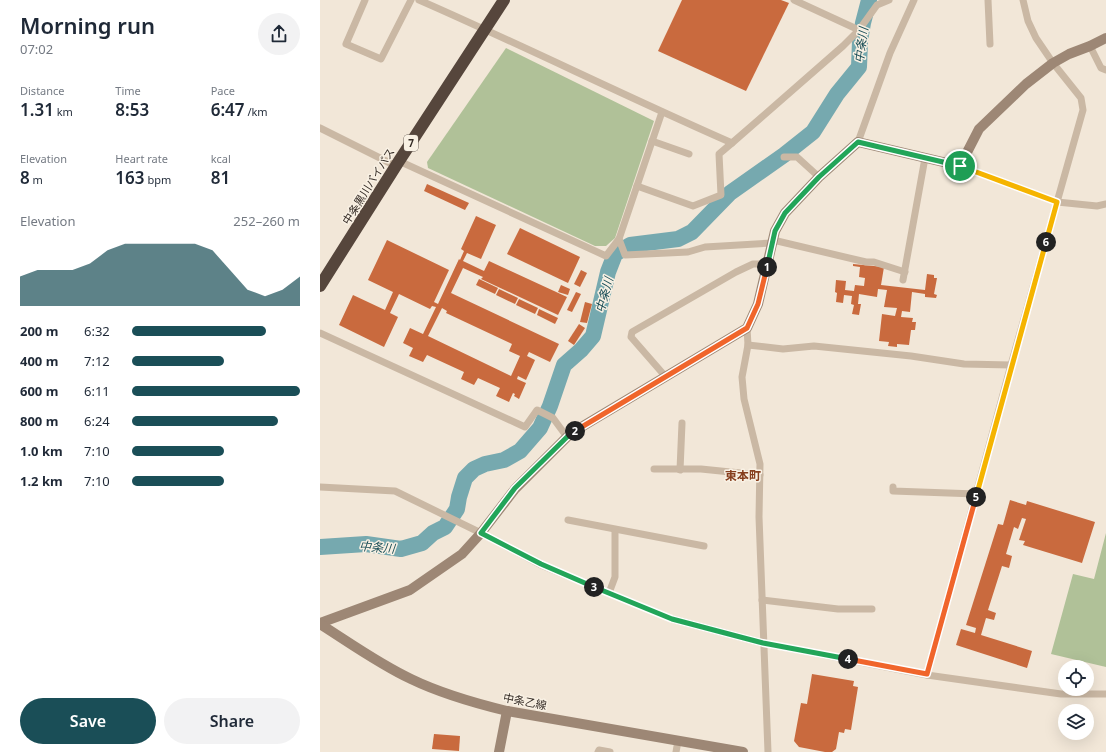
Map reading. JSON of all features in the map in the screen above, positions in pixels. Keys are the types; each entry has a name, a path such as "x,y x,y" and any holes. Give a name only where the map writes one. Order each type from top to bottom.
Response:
{"highway":[{"name":"中条黒川バイパス","path":"320,286 504,0"}],"street":[{"path":"365,0 346,44 381,60 410,0"},
{"path":"420,0 486,29 662,112 732,142"},
{"path":"794,0 859,30"},
{"path":"637,186 693,206 721,195 719,154 843,46 859,30 878,5 889,0"},
{"path":"768,752 759,516 760,464 744,399 742,377 748,345 747,328 758,304 775,231 785,213 819,177 858,142 890,53 914,0"},
{"path":"988,0 990,44"},
{"path":"927,674 1011,365 1083,110 1081,98 1053,63 1036,38 1028,21 1023,0"},
{"path":"960,166 979,129 1026,84 1053,63 1069,54 1106,38"},
{"path":"1090,46 1102,68 1106,70"},
{"path":"320,128 606,256 619,240 662,112"},
{"path":"652,141 689,154"},
{"path":"858,142 960,166 1057,202 1097,206 1106,204"},
{"path":"784,157 796,157 819,177"},
{"path":"903,280 925,158"},
{"path":"619,240 625,255 688,252 705,247 773,241 866,262 874,262 905,272"},
{"path":"665,376 631,337 632,332 736,272 753,264 767,264"},
{"path":"320,624 410,590 462,554 481,533 515,488 567,437 665,376 747,328"},
{"path":"320,333 525,427 537,410 553,418 567,437"},
{"path":"748,345 783,349 814,346 910,356 964,364 1011,365"},
{"path":"680,470 682,423"},
{"path":"654,469 700,469 760,475"},
{"path":"320,487 395,491 541,564 672,619 763,643 927,674 1054,693 1106,694"},
{"path":"893,487 893,491 976,494"},
{"path":"568,520 704,546"},
{"path":"610,593 615,577 615,530"},
{"path":"762,600 838,609 872,609"},
{"name":"中条乙線","path":"320,624 380,663 410,679 440,692 472,702 507,711 744,752"},
{"path":"499,752 507,711"},
{"path":"676,752 678,741"},
{"path":"598,752 599,750 610,752"}],"green space":[{"path":"506,48 654,121 615,238 606,246 595,246 428,168 427,162"},
{"path":"1106,533 1106,667 1094,664 1094,660 1076,660 1051,654 1073,574 1094,579"}],"building":[{"path":"682,0 781,0 789,3 746,91 658,51"},
{"path":"427,184 469,203 465,210 424,191"},
{"path":"476,216 496,225 481,259 467,253 463,261 484,271 489,261 567,297 558,315 481,279 483,277 463,268 451,293 559,344 550,362 529,352 527,356 535,360 526,380 518,376 517,379 526,383 519,399 514,396 515,394 513,393 509,402 496,396 500,388 478,378 474,385 461,379 464,372 427,355 423,362 409,356 413,348 403,343 410,328 423,334 436,307 432,306 430,309 399,294 390,313 398,317 384,347 339,325 353,295 385,310 393,292 368,280 387,240 449,270 434,302 438,304 464,251 461,249","holes":["442,308 447,311 446,313 512,344 509,351 520,356 511,376 428,336"]},
{"path":"520,228 580,257 568,283 507,254"},
{"path":"853,264 884,267 881,285 925,290 927,274 934,275 934,278 937,278 934,294 937,295 936,298 925,297 925,294 912,292 910,312 902,311 901,317 913,318 912,322 916,322 915,330 911,330 909,345 897,344 897,347 888,346 889,342 879,341 882,314 895,316 897,308 884,307 887,290 878,289 877,297 859,294 858,304 861,304 859,315 852,314 854,305 851,304 852,296 844,295 843,303 836,302 836,280 846,281 845,290 854,291 855,285 864,286 865,278 859,277 860,267 853,266"},
{"path":"581,270 587,273 580,287 574,284"},
{"path":"479,279 498,288 495,294 476,285"},
{"path":"561,285 570,289 568,295 558,292"},
{"path":"499,289 518,298 515,304 496,295"},
{"path":"576,292 581,294 572,312 567,310"},
{"path":"519,299 538,308 535,314 516,305"},
{"path":"585,302 592,304 587,323 580,322"},
{"path":"539,309 558,318 555,324 537,315"},
{"path":"579,324 585,328 574,345 568,341"},
{"path":"1010,500 1026,505 1027,501 1095,522 1082,563 1023,545 1025,541 1019,540 1026,519 1022,518 1018,529 1014,527 1006,554 1012,556 1009,568 1002,566 988,610 996,613 994,620 986,618 981,635 1032,651 1027,668 956,645 961,629 975,633 976,628 966,625 998,524 1003,525"},
{"path":"812,674 854,681 853,686 858,687 851,730 845,729 844,733 839,732 836,749 832,752 799,747 794,741 801,703 807,704"},
{"path":"434,734 460,736 459,751 432,749"}],"waterway":[{"name":"中条川","path":"320,547 366,544 401,549 422,543 433,533 445,527 457,509 465,478 474,469 485,464 504,460 520,451 540,428 550,406 564,365 581,350 593,336 608,272 615,254 630,245 678,239 692,232 730,193 784,155 813,132 837,94 859,67 860,41 869,0"}],"district":[{"name":"東本町","path":"743,475"}],"route":[{"path":"858,142 960,166 1057,202 927,674 763,643 672,619 541,564 481,533 515,488 567,437 747,328 758,304 775,231 785,213 819,177 858,142"}]}
